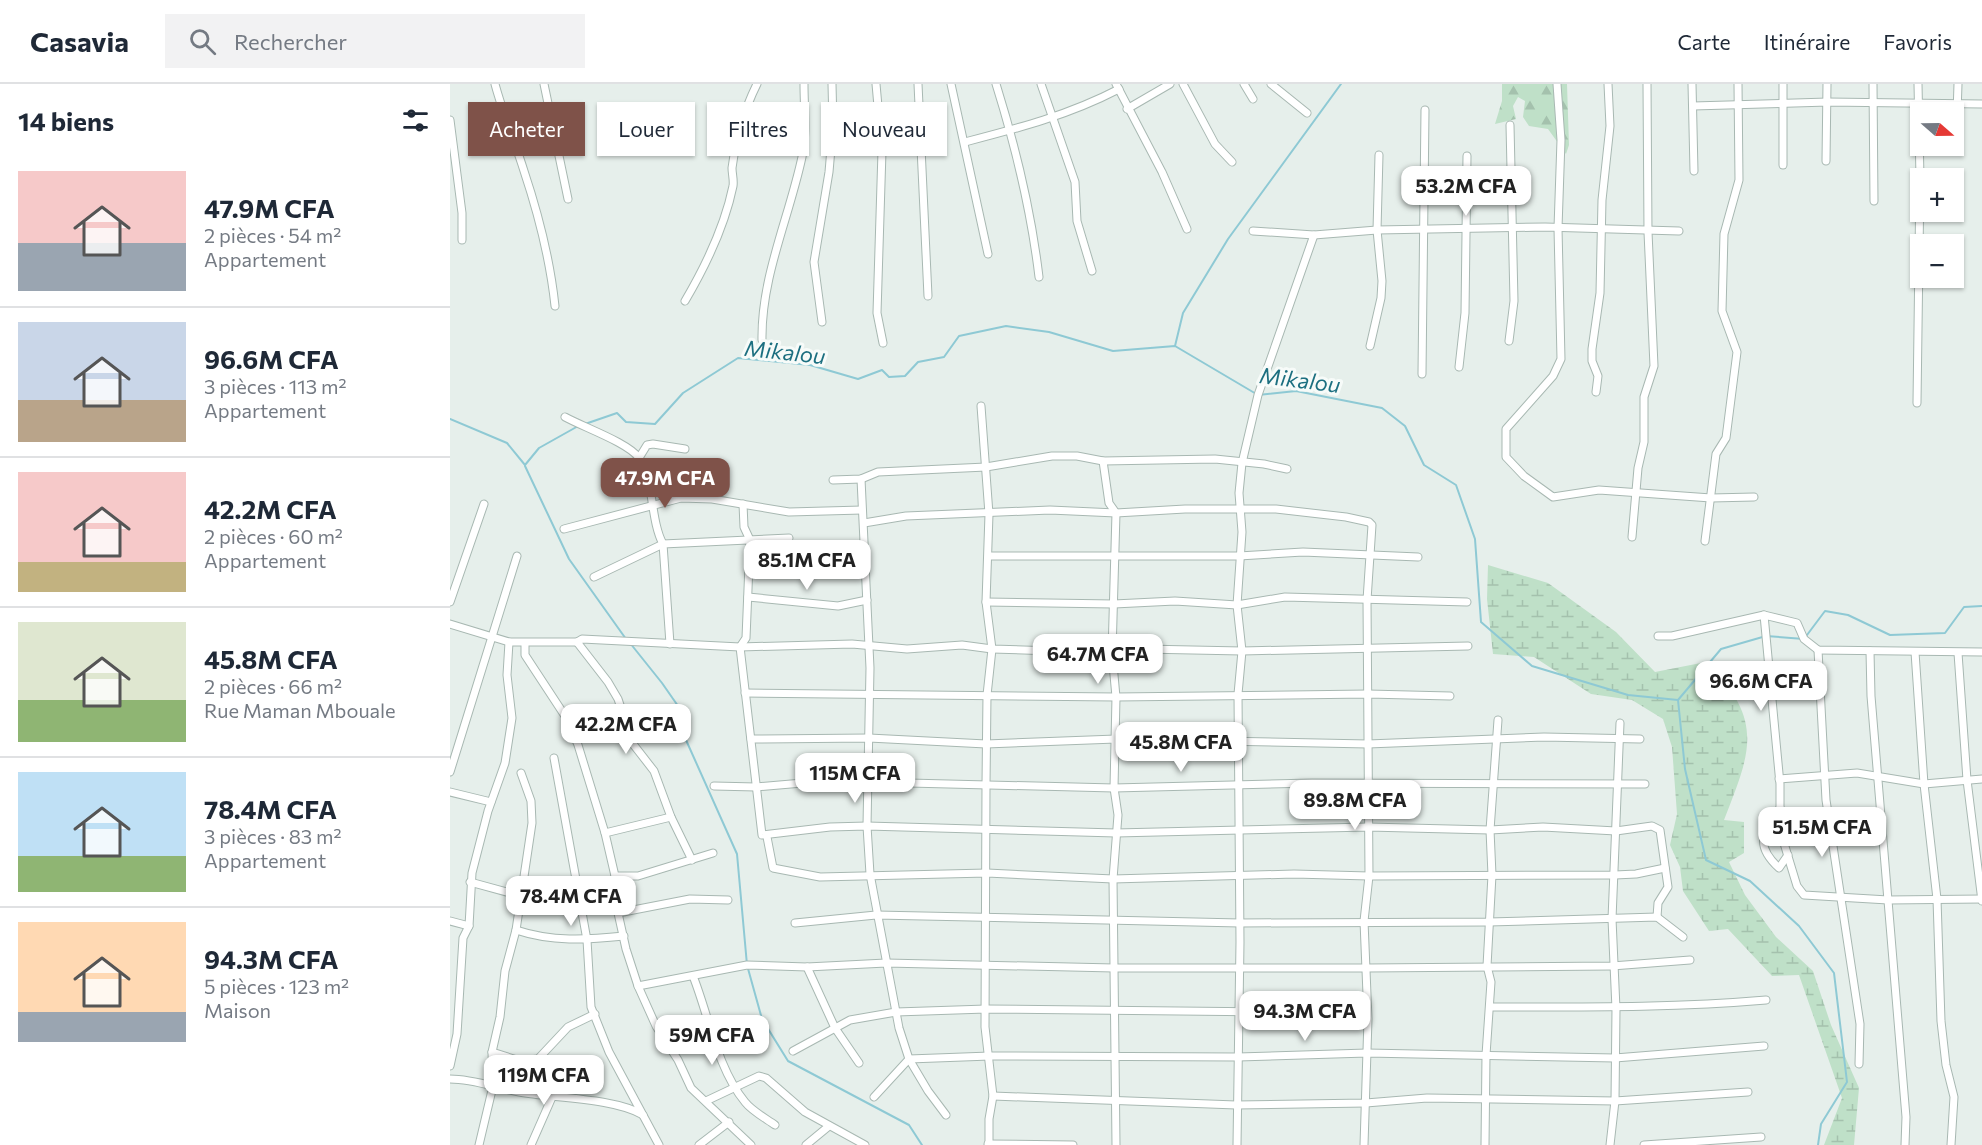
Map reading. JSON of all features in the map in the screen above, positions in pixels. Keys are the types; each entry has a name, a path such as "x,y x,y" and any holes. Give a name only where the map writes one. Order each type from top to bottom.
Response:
{"street":[{"path":"495,84 505,122 524,168 541,225 549,256 555,306"},
{"path":"544,84 568,199"},
{"path":"685,301 699,278 733,185 732,170 744,112 757,84"},
{"path":"762,340 762,319 773,265 803,152 804,84"},
{"path":"822,322 814,262 829,172 833,125 832,84"},
{"path":"876,84 882,151 877,313 884,343"},
{"path":"918,84 928,296"},
{"path":"951,84 988,254"},
{"path":"996,84 1011,130 1032,218 1040,277"},
{"path":"1041,84 1051,119 1075,182 1077,221 1092,271"},
{"path":"1127,109 1170,84"},
{"path":"1183,84 1215,144 1232,162"},
{"path":"1244,84 1253,99"},
{"path":"1271,84 1307,113"},
{"path":"1557,84 1561,140 1558,228 1561,359 1553,376 1506,429 1506,457 1524,476 1553,497 1599,489 1711,498 1754,497"},
{"path":"1596,393 1598,376 1592,361 1592,349 1600,293 1603,192 1610,126 1608,84"},
{"path":"1632,537 1638,468 1644,442 1644,397 1654,366 1648,232 1647,84"},
{"path":"1692,84 1694,171"},
{"path":"1705,542 1716,454 1726,438 1737,352 1722,311 1724,234 1739,180 1738,84"},
{"path":"1783,84 1783,165"},
{"path":"1826,161 1827,84"},
{"path":"1873,84 1874,201"},
{"path":"1918,84 1919,102"},
{"path":"1957,102 1958,84"},
{"path":"965,141 1051,119 1080,109 1118,86 1127,109 1162,172 1187,230"},
{"path":"1693,106 1828,102 1910,105"},
{"path":"1964,105 1982,104"},
{"path":"1422,374 1425,110"},
{"path":"450,120 461,204 462,240"},
{"path":"1509,341 1514,301 1510,125"},
{"path":"1370,346 1381,298 1377,230 1379,155"},
{"path":"1459,367 1465,313 1467,156"},
{"path":"1917,403 1919,222"},
{"path":"1253,231 1314,235 1377,230 1513,228 1679,231"},
{"path":"1237,1145 1240,923 1237,785 1238,694 1242,651 1238,605 1242,532 1239,510 1242,463 1258,395 1314,235"},
{"path":"981,406 989,514 986,602 992,649 987,695 986,744 986,1009 993,1096 988,1144 1072,1145"},
{"path":"565,417 611,440 639,458 657,534 663,544 670,644"},
{"path":"639,458 647,445 685,449"},
{"path":"833,480 861,479 878,471 986,467 1052,456 1077,456 1103,461 1215,459 1287,469"},
{"path":"1103,461 1109,503 1116,513 1112,652 1116,697 1114,788 1118,815 1113,879 1116,1145"},
{"path":"861,479 869,645 867,826 870,874 896,1012 909,1059 946,1115"},
{"path":"564,529 681,498 743,504 789,512 862,510"},
{"path":"450,602 484,504"},
{"path":"743,504 744,527 750,540 746,638 740,647 759,831 762,835 767,837 830,827 867,826 1116,833 1368,827 1490,830 1543,827 1616,831 1658,828 1668,886 1658,903 1657,917"},
{"path":"864,523 906,516 1050,510 1116,513 1185,509 1276,508 1369,522 1372,530 1367,600 1369,876 1364,921 1367,968 1364,1145"},
{"path":"594,578 663,544 789,538"},
{"path":"989,556 1239,556 1303,552 1418,557"},
{"path":"450,772 517,556"},
{"path":"748,597 838,606 867,600"},
{"path":"986,602 1114,604 1175,601 1238,605 1285,597 1467,602"},
{"path":"1764,615 1779,779 1780,830 1797,886 1804,895 1888,900 1982,900 1967,780 1958,653"},
{"path":"1658,636 1672,636 1764,615 1797,623 1804,639 1818,650 1982,652"},
{"path":"450,624 493,638 525,644 538,640 578,642 582,639 740,647 869,645 907,649 962,645 992,649 1112,652 1143,649 1242,651 1468,646"},
{"path":"450,1066 457,1034 463,938 469,926 470,882 491,802 505,763 512,718 507,675 509,642"},
{"path":"578,642 618,699 633,744 654,771 670,817 692,860"},
{"path":"525,644 527,660 567,719 604,833 615,876 618,913 638,986 656,1026 682,1069 687,1084 751,1145"},
{"path":"1818,650 1823,775 1860,1024 1859,1064"},
{"path":"1870,651 1905,1117 1905,1145"},
{"path":"1915,652 1924,784 1937,899 1941,1021 1946,1065 1954,1096 1951,1145"},
{"path":"746,693 1116,697 1238,694 1450,696"},
{"path":"1485,1145 1486,1055 1491,982 1487,966 1492,875 1490,830 1498,720"},
{"path":"1610,1145 1615,1101 1616,1009 1612,966 1612,919 1620,723"},
{"path":"751,739 869,738 986,744 1116,739 1368,744 1496,739 1640,739"},
{"path":"554,758 587,940 589,994 609,1052 658,1145"},
{"path":"1779,779 1857,772 1924,784 1982,779"},
{"path":"479,1145 493,1086 492,1052 500,1017 505,971 516,930 531,823 531,801 521,773"},
{"path":"714,786 756,787 814,782 1114,788 1368,783 1645,784"},
{"path":"450,792 491,802"},
{"path":"1780,808 1767,827 1762,844 1766,853 1779,868 1788,855"},
{"path":"604,833 670,817"},
{"path":"767,837 772,866 776,870 820,877 870,874 987,873 1113,879 1239,877 1294,873 1369,876 1615,875 1636,874 1665,868"},
{"path":"615,876 638,876 713,853"},
{"path":"470,882 521,896"},
{"path":"618,913 690,899 728,900"},
{"path":"795,923 876,915 1240,923 1489,922 1657,917 1683,937"},
{"path":"450,921 469,926"},
{"path":"516,930 546,939 587,940 624,936"},
{"path":"638,986 747,965 807,967 886,963 1114,968 1367,968 1612,966 1690,960"},
{"path":"807,967 834,1028 859,1063"},
{"path":"693,976 719,1052 736,1089 746,1104 775,1125"},
{"path":"1490,1007 1616,1009 1766,1000"},
{"path":"793,1050 855,1019 896,1012 986,1009 1366,1012"},
{"path":"492,1052 519,1061 538,1059 568,1027 595,1014"},
{"path":"874,1097 909,1059 990,1056 1238,1057 1367,1053 1615,1058 1764,1046"},
{"path":"706,1101 736,1089 759,1076 766,1078 806,1112 865,1145"},
{"path":"450,1079 467,1079 523,1092 617,1105 643,1115"},
{"path":"993,1096 1236,1105 1366,1103 1427,1098 1615,1101 1748,1092"},
{"path":"531,1145 553,1095"},
{"path":"699,1145 729,1122"},
{"path":"806,1145 829,1126"},
{"path":"1644,1145 1761,1137"}],"green space":[{"path":"1502,84 1567,84 1569,145 1566,154 1548,129 1529,126 1523,117 1525,101 1518,97 1513,106 1516,119 1495,124 1502,101"},
{"path":"1488,565 1548,583 1616,632 1655,672 1706,662 1738,701 1745,719 1746,755 1724,820 1744,822 1744,853 1729,862 1745,895 1776,937 1813,971 1831,1025 1859,1088 1854,1145 1824,1145 1842,1098 1799,975 1772,976 1728,929 1709,931 1683,891 1680,867 1670,845 1677,814 1672,747 1663,719 1632,700 1591,694 1534,657 1493,654 1487,599"}],"waterway":[{"path":"1175,346 1183,313 1228,239 1341,84"},
{"name":"Mikalou","path":"585,424 617,413 626,422 655,424 683,393 738,358 810,365 858,379 882,370 889,377 905,376 918,362 944,357 959,336 1006,326 1049,332 1113,351 1175,346 1258,395 1296,391 1382,408 1405,426 1424,465 1456,485 1475,539 1481,622 1532,666 1628,695 1678,700"},
{"name":"Mikalou","path":"450,419 507,443 525,465 539,448 580,425"},
{"path":"525,466 569,559 626,639"},
{"name":"Mikalou","path":"1678,700 1721,649 1766,636 1804,639 1825,611 1848,615 1890,635 1945,633 1964,607 1982,606"},
{"path":"630,643 685,716 686,740 737,854 747,965 762,1019 788,1061 909,1125 922,1145"},
{"path":"1678,700 1685,769 1706,860 1750,881 1799,926 1834,973 1847,1082 1821,1124 1818,1145"}]}
